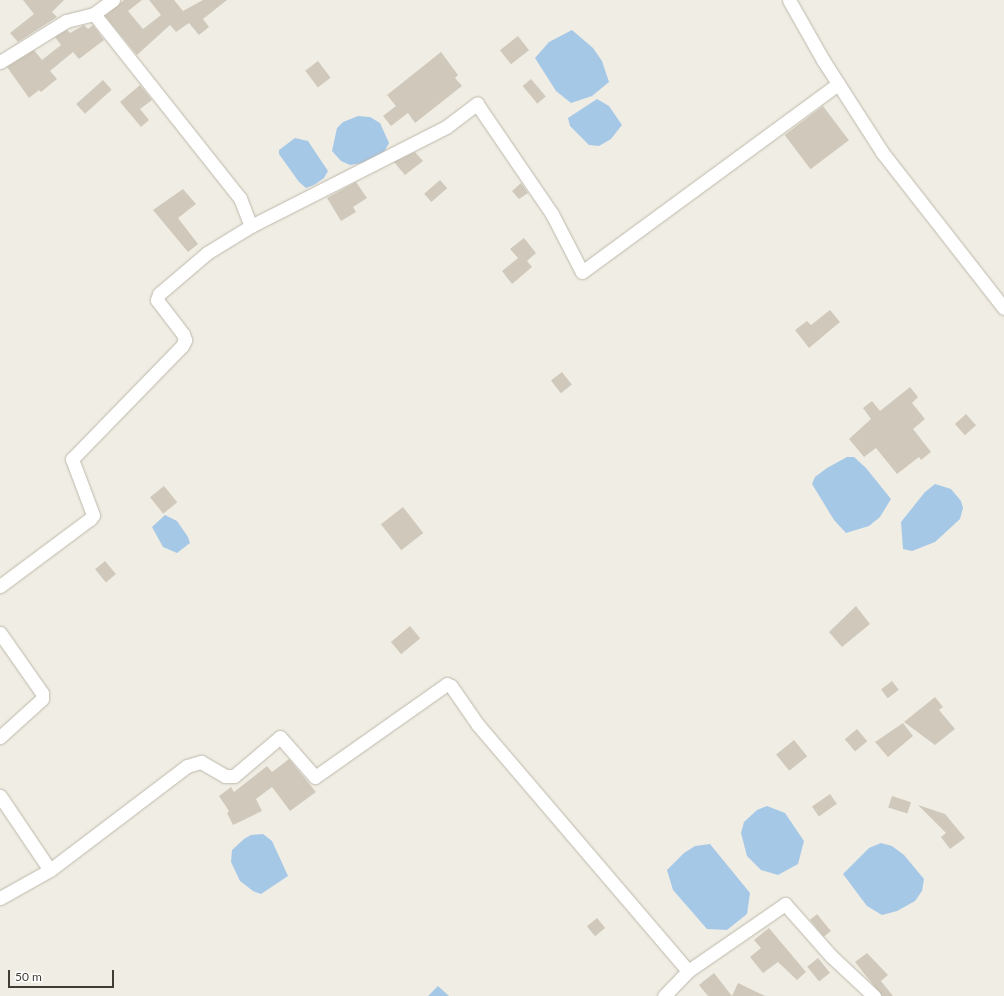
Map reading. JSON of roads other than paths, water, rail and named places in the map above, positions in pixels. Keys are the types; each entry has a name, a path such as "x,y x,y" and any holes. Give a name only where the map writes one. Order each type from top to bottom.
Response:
{"street":[{"path":"0,62 66,21 94,14 113,0"},
{"path":"789,0 838,84 882,152 1004,308"},
{"path":"94,14 240,198 251,226"},
{"path":"0,586 90,520 93,515 72,458 185,340 160,306 157,300 159,294 207,253 251,226 432,135 477,104 552,214 582,272 838,84"},
{"path":"0,633 42,693 42,700 0,737"},
{"path":"0,898 50,870 192,764 201,762 229,778 280,736 315,777 446,684 451,686 478,725 688,971"},
{"path":"0,796 50,870"},
{"path":"664,996 688,971 786,904 831,956 874,996"}],"water":[{"path":"572,30 593,48 602,61 609,82 592,96 571,103 556,91 535,58 549,42"},
{"path":"597,99 609,106 622,125 611,139 599,146 589,145 570,126 568,118"},
{"path":"358,116 370,117 380,123 389,143 384,152 363,163 350,165 341,161 332,151 337,128 343,122"},
{"path":"295,138 308,141 328,171 324,178 314,185 306,188 299,182 279,154 279,150"},
{"path":"847,457 854,457 866,468 891,499 880,517 869,526 846,533 834,520 812,484 815,477 827,468"},
{"path":"935,484 951,489 961,501 963,508 960,519 935,542 912,551 903,549 901,522 925,492"},
{"path":"165,515 177,521 188,537 190,543 177,553 163,547 152,527"},
{"path":"767,806 785,813 804,841 798,864 778,875 761,870 747,856 741,833 744,822 757,810"},
{"path":"263,834 272,841 288,876 261,894 253,891 240,881 231,862 232,850 244,839 251,835"},
{"path":"881,843 892,846 904,855 924,879 922,891 915,901 897,911 882,915 867,906 843,874 869,848"},
{"path":"710,844 750,893 747,914 727,930 707,929 673,890 667,870 684,853 695,846"},
{"path":"438,986 449,996 428,996"}]}
